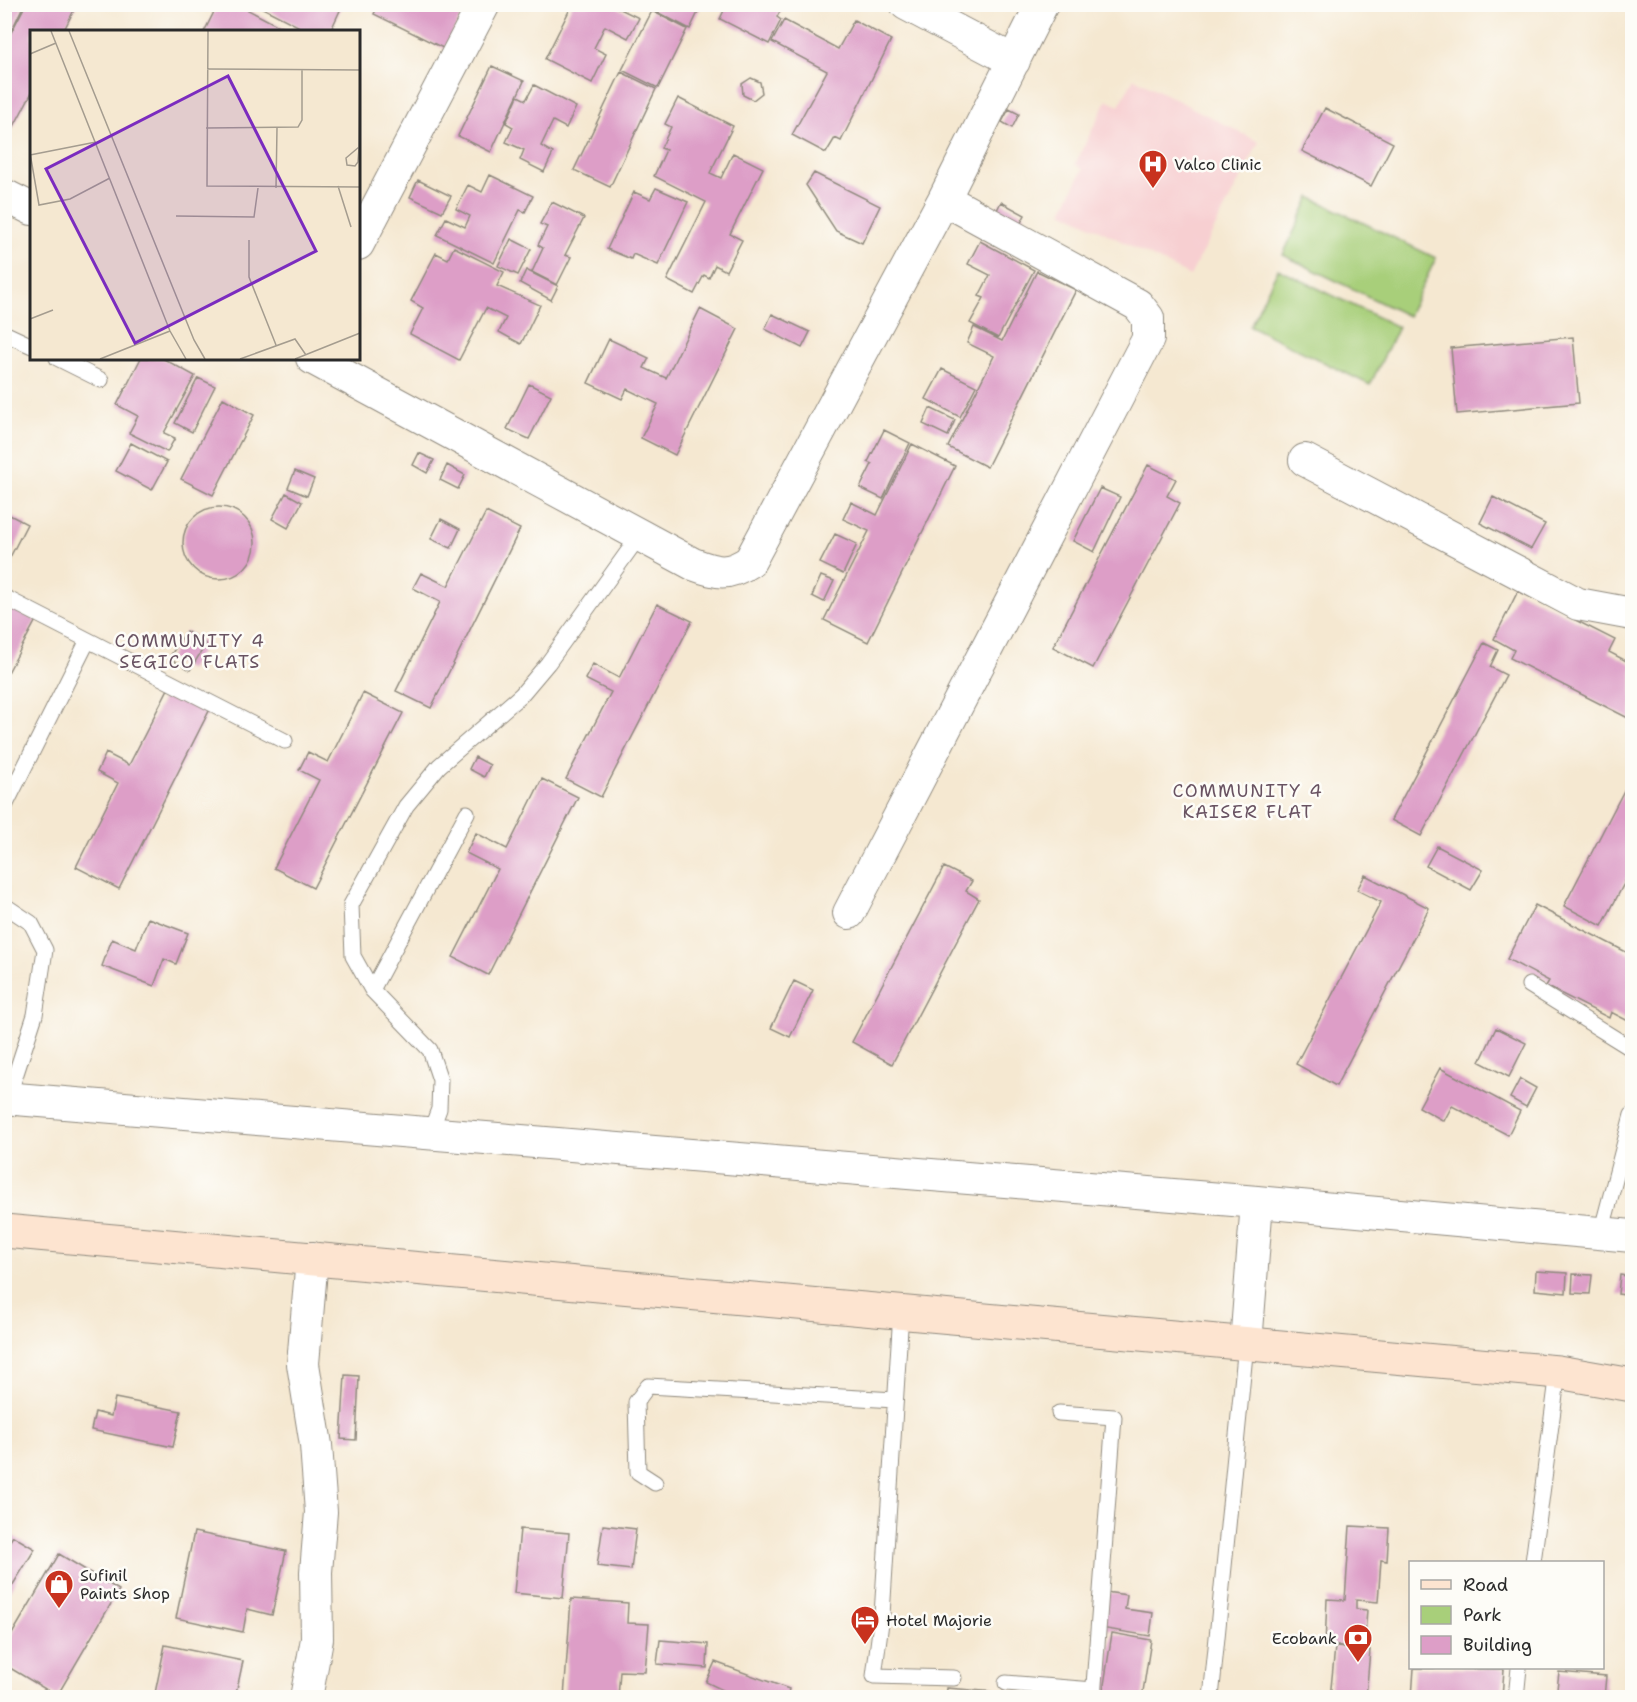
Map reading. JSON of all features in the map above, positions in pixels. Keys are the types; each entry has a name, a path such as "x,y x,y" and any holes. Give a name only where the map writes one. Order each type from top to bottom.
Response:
{"main road":[{"path":"4,1231 1558,1372 1632,1385"}],"street":[{"path":"360,240 484,4"},
{"path":"906,4 1014,61"},
{"path":"316,360 640,535 708,569 736,571 750,561 944,199 1042,4"},
{"path":"4,195 30,209"},
{"path":"849,913 1148,339 1148,318 1138,305 944,199"},
{"path":"1305,460 1578,604 1632,614"},
{"path":"6,1098 1257,1202 1632,1236"},
{"path":"1246,1344 1257,1202"},
{"path":"306,1698 316,1639 316,1572 321,1512 316,1445 303,1364 312,1258"}],"lane":[{"path":"4,333 30,345"},
{"path":"61,360 101,380"},
{"path":"430,1133 439,1108 440,1080 430,1050 372,990 353,956 351,905 406,806 439,766 521,695 548,663 640,535"},
{"path":"4,597 285,741"},
{"path":"4,808 88,640"},
{"path":"372,990 467,813"},
{"path":"4,904 31,923 45,950 35,1015 6,1098"},
{"path":"1529,985 1632,1049"},
{"path":"1601,1233 1632,1115"},
{"path":"901,1312 882,1615 874,1676 954,1678"},
{"path":"1211,1698 1246,1344"},
{"path":"1533,1561 1558,1372"},
{"path":"655,1483 638,1472 636,1402 648,1386 896,1400"},
{"path":"1006,1683 1093,1694 1114,1417 1059,1413"},
{"path":"1516,1698 1519,1669"}],"shaded area":[{"name":"Valco Clinic","path":"1134,78 1259,142 1190,276 1062,211 1083,169 1075,164 1107,100 1119,106"}],"green space":[{"path":"1310,197 1436,258 1408,316 1283,255"},
{"path":"1278,269 1398,327 1370,385 1250,326"}],"building":[{"path":"4,4 24,4 8,38 4,36"},
{"path":"26,4 77,4 64,30 30,30 30,96 12,130 4,126 4,46"},
{"path":"218,4 237,4 286,30 205,30"},
{"path":"255,4 343,4 331,30 297,30 298,26"},
{"path":"379,4 467,4 445,49 374,14"},
{"path":"641,4 702,4 690,29"},
{"path":"727,4 784,4 777,17 781,20 769,44 720,19"},
{"path":"572,5 612,5 639,18 628,38 605,26 594,48 606,54 592,83 545,59"},
{"path":"652,11 687,29 658,88 622,70"},
{"path":"784,20 838,49 854,20 891,40 841,141 835,138 826,153 792,135 827,71 772,42"},
{"path":"492,66 524,81 491,152 458,136"},
{"path":"621,72 656,89 610,187 574,170"},
{"path":"751,78 760,82 762,93 753,100 743,95 742,84"},
{"path":"534,85 576,107 566,128 553,121 541,146 553,153 544,172 520,160 524,150 506,142 513,127 506,123 518,96 526,100"},
{"path":"678,98 733,126 710,173 721,178 733,153 763,168 730,234 742,240 726,271 715,265 709,278 704,275 694,294 667,280 706,202 654,176 666,150 661,148 671,127 665,124"},
{"path":"1325,108 1393,143 1371,186 1302,151"},
{"path":"1009,109 1019,114 1012,128 1002,122"},
{"path":"814,173 880,206 862,243 836,231 806,185"},
{"path":"490,175 533,196 525,212 520,210 494,263 437,235 446,218 465,227 470,216 456,209 468,185 482,192"},
{"path":"418,180 451,196 442,212 410,197"},
{"path":"656,188 688,202 658,265 633,254 631,259 607,249 634,192 650,199"},
{"path":"552,202 584,218 565,255 571,257 557,285 532,272 543,248 538,245 547,227 540,224"},
{"path":"1001,202 1025,215 1016,232 992,220"},
{"path":"511,239 531,249 518,275 498,266"},
{"path":"980,241 1034,270 998,338 970,323 984,298 979,296 990,275 968,264"},
{"path":"454,247 504,272 497,286 540,305 521,344 499,332 506,318 486,308 459,360 410,334 423,308 411,301 436,253 448,259"},
{"path":"526,270 558,286 551,300 520,283"},
{"path":"1037,271 1076,290 987,467 948,447 994,356 967,343 974,327 1002,341"},
{"path":"700,309 738,329 675,455 641,438 658,404 627,389 622,399 588,383 609,339 649,358 644,368 666,378"},
{"path":"772,314 810,332 802,348 765,329"},
{"path":"1573,337 1579,403 1457,414 1451,348"},
{"path":"140,360 166,360 195,376 164,433 175,438 167,452 129,433 138,416 117,405"},
{"path":"942,369 976,386 960,417 926,399"},
{"path":"198,378 215,386 192,432 175,423"},
{"path":"529,384 551,395 529,439 507,429"},
{"path":"223,398 254,415 213,495 181,479"},
{"path":"930,408 955,420 948,436 923,424"},
{"path":"884,430 910,443 883,499 860,488 872,464 868,462"},
{"path":"131,443 167,462 152,490 116,471"},
{"path":"912,444 955,466 868,642 824,620 869,531 843,519 851,502 877,515"},
{"path":"419,453 434,460 427,473 413,465"},
{"path":"447,465 465,475 458,489 440,480"},
{"path":"1148,465 1176,479 1167,496 1180,503 1093,668 1053,647"},
{"path":"295,471 314,479 307,496 288,488"},
{"path":"1100,488 1120,497 1094,552 1073,541"},
{"path":"286,493 302,502 288,528 272,519"},
{"path":"1493,497 1545,524 1531,549 1480,523"},
{"path":"219,507 239,513 249,523 255,543 249,563 239,573 219,579 199,573 189,563 183,543 189,523 199,513"},
{"path":"4,512 27,524 4,569"},
{"path":"486,512 520,529 431,708 396,691 440,602 413,588 421,573 448,586"},
{"path":"441,519 460,529 451,548 431,539"},
{"path":"835,534 857,544 843,574 820,563"},
{"path":"821,576 834,581 824,602 812,596"},
{"path":"1518,591 1615,640 1609,652 1632,664 1632,720 1510,658 1514,650 1494,639"},
{"path":"4,603 36,620 4,680"},
{"path":"657,604 692,621 601,797 566,779 611,692 585,679 593,664 619,678"},
{"path":"186,631 206,644 190,670 169,658"},
{"path":"1484,643 1498,650 1490,667 1506,675 1421,836 1391,820"},
{"path":"168,689 210,709 119,889 76,867 118,783 97,772 106,753 129,765"},
{"path":"363,693 403,713 313,888 274,868 319,780 299,770 308,752 328,762"},
{"path":"475,757 490,765 484,777 469,769"},
{"path":"1632,775 1632,868 1602,926 1564,906"},
{"path":"542,779 578,797 488,975 453,957 498,869 466,853 476,833 507,849"},
{"path":"1437,846 1483,870 1471,890 1426,866"},
{"path":"944,867 972,881 966,891 979,899 892,1064 852,1042"},
{"path":"1365,875 1429,908 1336,1086 1296,1064 1381,902 1357,890"},
{"path":"1535,905 1632,955 1632,1023 1611,1012 1609,1018 1546,986 1549,981 1507,959"},
{"path":"148,918 188,933 176,964 164,959 154,986 102,966 112,939 136,949"},
{"path":"794,981 813,990 790,1037 771,1028"},
{"path":"1496,1028 1526,1043 1509,1077 1480,1062"},
{"path":"1440,1068 1520,1111 1508,1135 1452,1106 1444,1121 1419,1107"},
{"path":"1520,1079 1536,1088 1526,1107 1510,1098"},
{"path":"1536,1271 1567,1273 1566,1293 1535,1290"},
{"path":"1573,1274 1592,1275 1590,1294 1572,1293"},
{"path":"1620,1275 1632,1277 1632,1296 1618,1294"},
{"path":"345,1375 359,1376 356,1440 341,1439"},
{"path":"115,1398 181,1411 173,1447 91,1430 95,1412 111,1416"},
{"path":"603,1525 636,1529 631,1570 597,1566"},
{"path":"1350,1526 1389,1528 1387,1561 1381,1560 1378,1602 1356,1600 1356,1609 1367,1610 1364,1648 1325,1645 1327,1599 1345,1600"},
{"path":"520,1529 569,1533 563,1598 514,1593"},
{"path":"194,1532 286,1551 272,1615 247,1609 243,1632 176,1618"},
{"path":"13,1536 35,1549 4,1599 4,1550"},
{"path":"59,1554 119,1590 57,1696 5,1665 5,1646"},
{"path":"1105,1592 1127,1595 1125,1609 1153,1613 1150,1636 1100,1628"},
{"path":"571,1599 628,1603 627,1623 649,1624 645,1672 620,1671 618,1698 564,1698"},
{"path":"1112,1633 1151,1640 1142,1698 1102,1698"},
{"path":"660,1640 708,1644 707,1668 657,1664"},
{"path":"165,1645 243,1661 235,1698 154,1698"},
{"path":"1335,1647 1370,1650 1366,1698 1330,1698"},
{"path":"715,1662 789,1689 787,1698 733,1695 706,1682"},
{"path":"1414,1669 1504,1669 1502,1698 1412,1698"},
{"path":"1559,1672 1606,1676 1604,1698 1556,1698"},
{"path":"947,1688 995,1692 995,1698 946,1698"}],"place":[{"name":"Valco Clinic","path":"1153,190"},
{"name":"Sufinil Paints Shop","path":"59,1610"},
{"name":"Hotel Majorie","path":"865,1646"},
{"name":"Ecobank","path":"1358,1664"}],"district":[{"name":"COMMUNITY 4 SEGICO FLATS","path":"190,651"},
{"name":"COMMUNITY 4 KAISER FLAT","path":"1248,801"}]}
